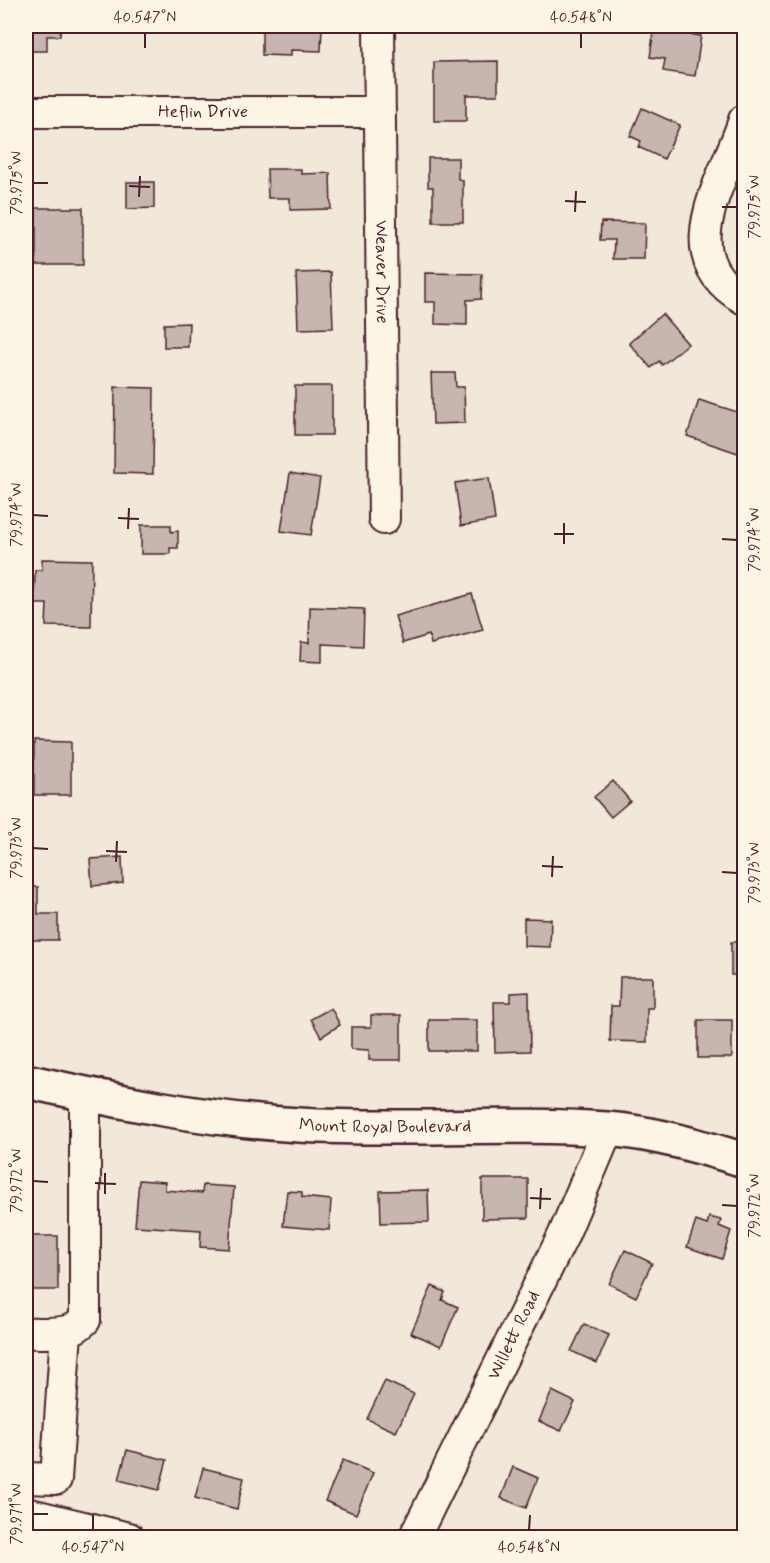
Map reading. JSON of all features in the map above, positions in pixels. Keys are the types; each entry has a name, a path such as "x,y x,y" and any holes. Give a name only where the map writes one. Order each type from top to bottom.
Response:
{"main road":[{"name":"Mount Royal Boulevard","path":"26,1081 224,1119 300,1125 608,1129 687,1142 744,1160"}],"street":[{"name":"Weaver Drive","path":"379,26 384,519"},
{"name":"Heflin Drive","path":"26,112 380,112"},
{"path":"744,120 712,203 705,237 706,249 717,277 744,299"},
{"path":"26,1333 66,1332 77,1328 85,1320 87,1310 85,1094"},
{"name":"Willett Road","path":"414,1538 563,1236 608,1129"},
{"path":"26,1478 56,1479 66,1332"},
{"path":"26,1513 129,1538"}],"building":[{"path":"26,26 61,26 60,36 47,36 47,51 26,51"},
{"path":"262,26 322,26 321,51 291,50 291,56 262,55"},
{"path":"654,29 701,36 695,76 663,71 665,59 650,57"},
{"path":"498,61 498,95 466,95 466,121 434,121 434,62"},
{"path":"642,108 680,125 664,159 638,147 641,141 630,136"},
{"path":"428,158 458,158 458,179 463,180 463,222 433,222 433,187 428,187"},
{"path":"267,169 301,169 301,174 330,173 331,209 290,210 290,198 268,198"},
{"path":"127,182 154,182 154,208 127,209"},
{"path":"36,208 83,208 83,265 36,265"},
{"path":"601,222 645,223 644,259 613,259 614,240 600,240"},
{"path":"331,272 333,328 298,329 296,273"},
{"path":"425,273 482,274 481,299 467,300 467,325 435,324 435,302 425,302"},
{"path":"662,314 688,344 662,365 659,361 651,368 629,343"},
{"path":"189,323 188,347 164,347 164,324"},
{"path":"431,373 455,373 456,387 464,387 465,423 433,424"},
{"path":"295,386 332,386 332,435 295,435"},
{"path":"115,387 154,388 153,474 114,473"},
{"path":"699,400 744,414 744,443 741,454 687,436"},
{"path":"290,473 320,478 311,535 281,531"},
{"path":"489,478 495,520 461,526 455,483"},
{"path":"141,525 171,525 171,532 178,531 178,548 170,548 170,554 141,554"},
{"path":"42,559 92,560 91,627 46,626 47,604 34,604 35,570 42,570"},
{"path":"472,594 483,630 431,644 429,635 403,643 395,616"},
{"path":"310,607 364,609 363,646 322,644 322,662 300,661 301,642 309,643"},
{"path":"34,741 71,742 71,795 34,795"},
{"path":"613,781 630,801 611,817 594,797"},
{"path":"122,857 123,883 92,886 90,859"},
{"path":"26,887 38,887 38,914 58,914 58,940 26,940"},
{"path":"524,918 551,919 550,947 524,946"},
{"path":"731,942 744,942 744,975 731,975"},
{"path":"620,977 653,977 653,1008 647,1008 647,1042 610,1041 611,1006 619,1006"},
{"path":"529,992 530,1051 495,1052 494,1002 511,1002 511,993"},
{"path":"331,1008 340,1025 321,1037 311,1019"},
{"path":"371,1015 401,1015 401,1060 369,1060 369,1050 351,1049 351,1027 371,1027"},
{"path":"429,1020 477,1020 477,1051 429,1051"},
{"path":"698,1020 732,1020 732,1058 698,1058"},
{"path":"482,1179 528,1179 528,1218 482,1219"},
{"path":"139,1180 165,1182 165,1190 202,1193 203,1185 234,1187 229,1249 200,1247 201,1230 135,1226"},
{"path":"428,1190 429,1222 381,1223 380,1191"},
{"path":"287,1191 302,1192 302,1197 331,1200 329,1230 283,1226"},
{"path":"709,1217 721,1220 719,1226 731,1231 722,1259 687,1247 696,1221 707,1225"},
{"path":"26,1236 58,1236 58,1290 26,1290"},
{"path":"625,1250 652,1263 636,1297 609,1284"},
{"path":"432,1286 445,1292 442,1300 458,1307 441,1346 411,1333"},
{"path":"584,1324 609,1335 597,1363 571,1351"},
{"path":"385,1381 414,1394 396,1432 367,1419"},
{"path":"552,1391 575,1402 561,1431 539,1421"},
{"path":"127,1450 167,1460 159,1490 119,1480"},
{"path":"343,1460 373,1473 356,1514 325,1501"},
{"path":"513,1467 538,1478 526,1508 501,1498"},
{"path":"203,1468 244,1478 237,1509 195,1498"}]}
